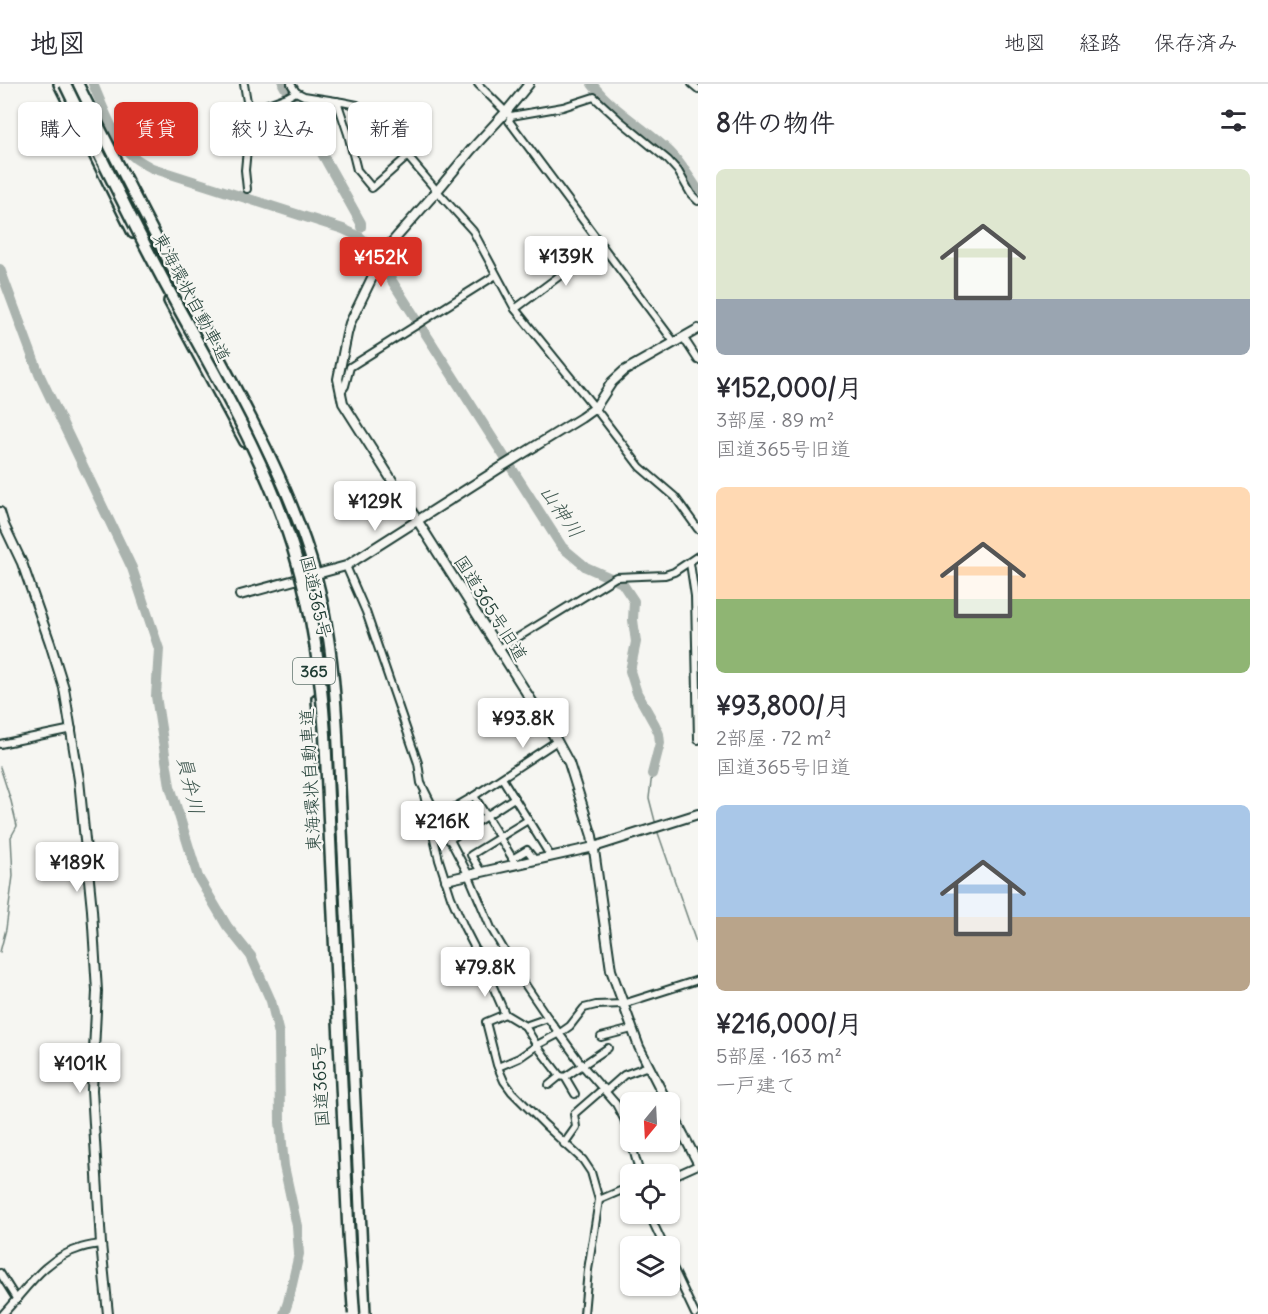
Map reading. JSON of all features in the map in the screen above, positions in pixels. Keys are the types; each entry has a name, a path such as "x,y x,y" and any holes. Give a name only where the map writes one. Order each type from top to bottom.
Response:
{"highway":[{"name":"国道365号","path":"59,84 138,244 247,446 271,501 297,580 312,653 319,724 349,1314"},
{"name":"東海環状自動車道","path":"65,84 144,245 255,450 287,530 307,602 322,692 325,734 354,1314"},
{"name":"国道365号","path":"78,84 155,238 257,428 297,518 322,599 334,678 337,724 365,1314"}],"street":[{"path":"244,84 247,102"},
{"path":"291,84 292,94"},
{"path":"478,84 508,114 509,121 674,342"},
{"name":"国道365号旧道","path":"529,84 508,114 471,150 387,249 350,323 338,379 343,403 569,763 584,807 594,847 611,970 632,1029 661,1092"},
{"path":"692,84 698,89"},
{"path":"272,102 292,94 357,105 369,112 473,231 515,309 640,467 675,497 698,529"},
{"path":"508,114 563,107 594,97 668,160 698,201"},
{"path":"337,101 357,170 372,188 407,157"},
{"path":"247,156 245,170 247,189"},
{"path":"515,309 601,245"},
{"path":"340,394 345,386 350,367 496,275"},
{"path":"240,595 346,566 581,418 595,408 612,382 624,371 698,328"},
{"path":"682,337 698,360"},
{"path":"0,512 22,563 50,643 64,688 72,729 84,821 97,991 93,1090 101,1244 108,1314"},
{"path":"499,649 613,579 674,572 698,556"},
{"path":"690,562 695,596 698,740"},
{"path":"346,566 366,612 418,763 439,860 455,907 505,1014 525,1026 537,1046 575,1094"},
{"path":"0,744 72,729"},
{"path":"438,817 557,741"},
{"path":"502,778 551,857"},
{"path":"421,783 468,874 491,928 520,977 583,1066 605,1090 620,1112"},
{"path":"474,796 514,862"},
{"path":"449,840 514,798"},
{"path":"446,880 514,862 535,860 594,847 698,814"},
{"path":"481,872 471,855 528,819"},
{"path":"498,1067 519,1058 560,1033 570,1026 584,1008 623,1004 698,980"},
{"path":"505,1014 486,1022 504,1082 564,1144 583,1160 591,1172 595,1186 598,1200 584,1314"},
{"path":"525,1026 548,1018"},
{"path":"601,1037 632,1029"},
{"path":"549,1085 583,1066 608,1048"},
{"path":"564,1144 576,1126 574,1114 624,1075 648,1066"},
{"path":"680,1129 698,1164 680,1173"},
{"path":"598,1200 620,1191"},
{"path":"3,1314 36,1275 55,1259 77,1249 101,1244"},
{"path":"0,1273 17,1300"},
{"path":"680,1283 694,1314"}],"waterway":[{"name":"山神川","path":"93,84 105,114 121,143 141,162 152,168 343,229 360,237 369,245 562,547 586,567 622,583 634,601 633,620 636,642 630,671 637,693 659,734 660,743 652,774"},
{"name":"山神川","path":"283,84 361,223 361,227"},
{"path":"592,84 619,111 670,152 698,190"},
{"name":"員弁川","path":"0,269 39,374 132,568 159,649 156,696 170,786 198,877 227,926 251,956 271,1001 279,1034 280,1122 284,1166 297,1226 299,1254 284,1314"},
{"path":"0,767 17,826 11,837 13,876 6,929 0,952"},
{"name":"山神川","path":"652,774 649,798 656,825"},
{"name":"山神川","path":"657,830 698,948"}]}
